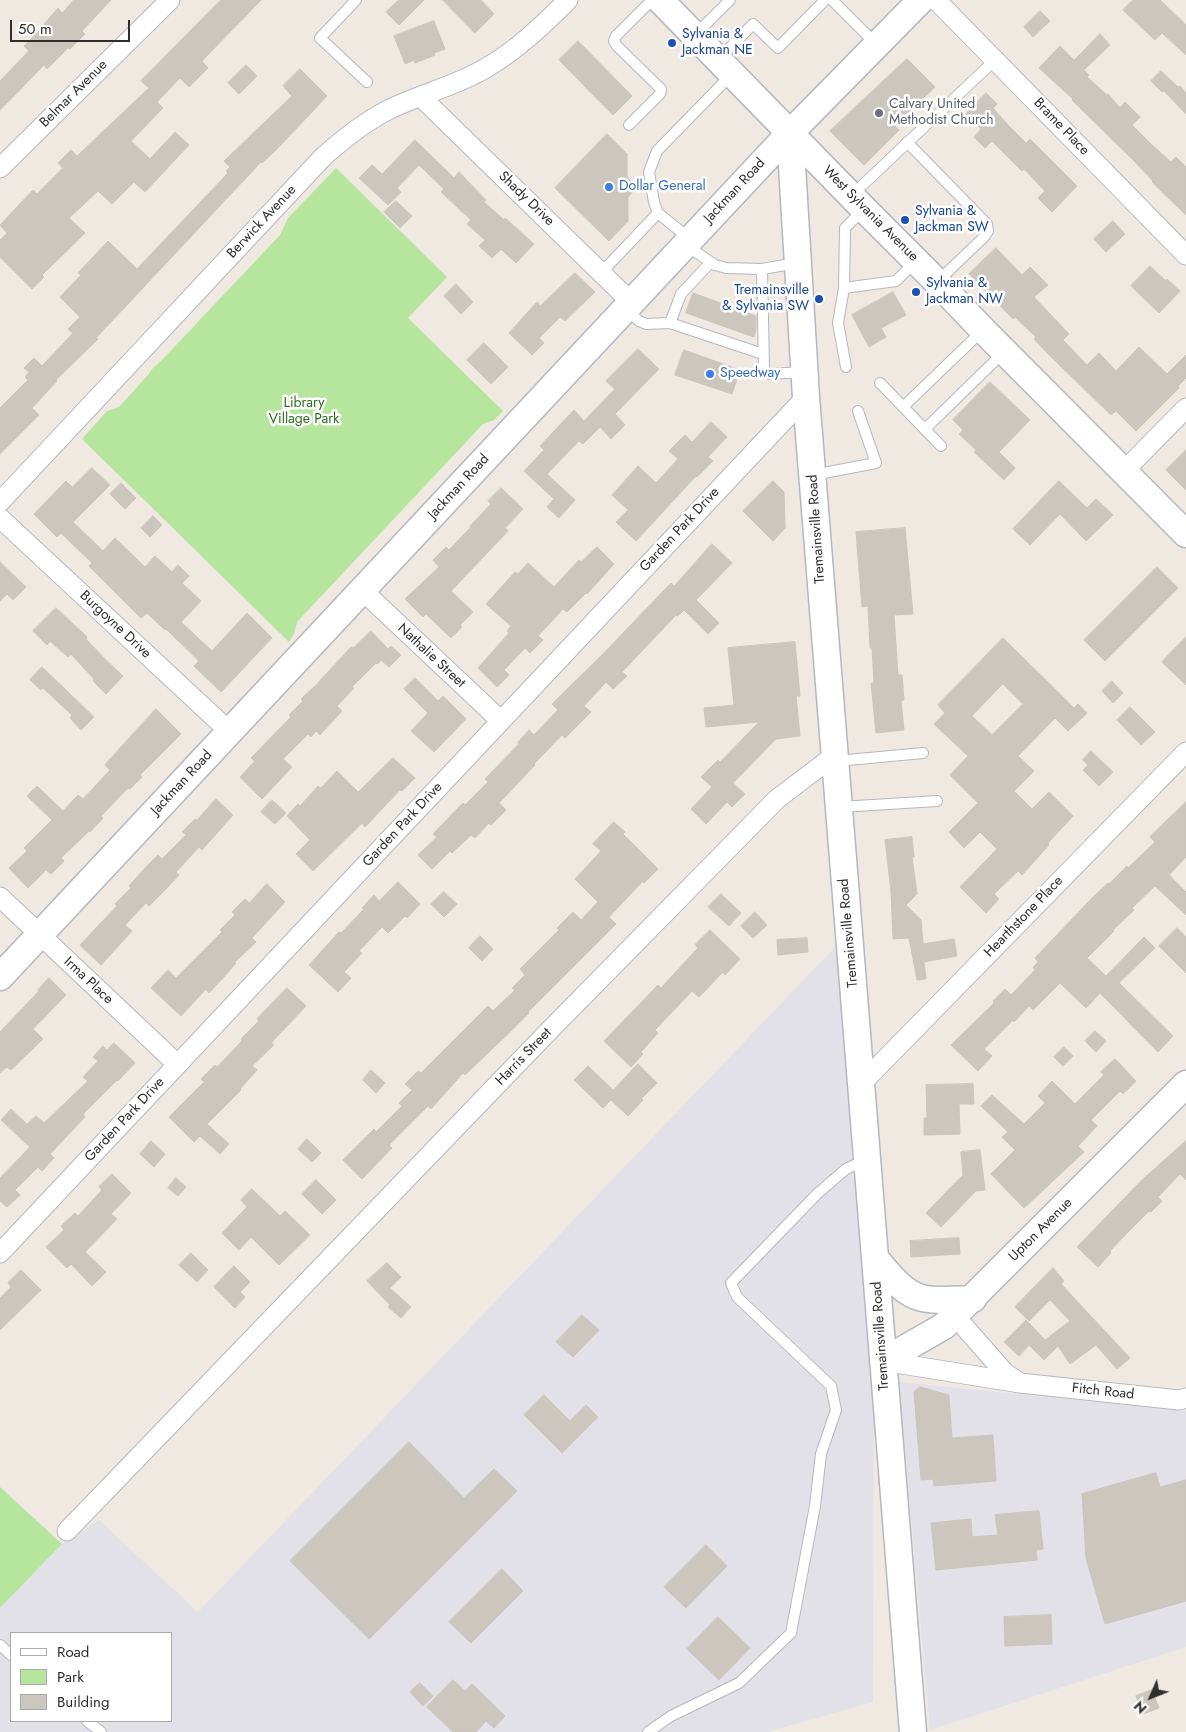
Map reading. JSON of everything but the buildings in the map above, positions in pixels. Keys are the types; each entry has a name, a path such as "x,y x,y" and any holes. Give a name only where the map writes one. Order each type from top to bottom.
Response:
{"street":[{"name":"Belmar Avenue","path":"0,168 170,0"},
{"name":"Berwick Avenue","path":"0,502 323,157 367,123 388,110 486,69 531,36 568,0"},
{"name":"West Sylvania Avenue","path":"660,0 982,330 1186,534"},
{"name":"Jackman Road","path":"0,977 687,242 790,133 919,2"},
{"name":"Brame Place","path":"919,2 995,60 1186,254"},
{"name":"Shady Drive","path":"420,97 601,273 628,305"},
{"name":"Tremainsville Road","path":"790,133 805,384 913,1732"},
{"name":"Garden Park Drive","path":"0,1253 500,721 805,384"},
{"path":"1124,471 1186,408"},
{"name":"Burgoyne Drive","path":"0,518 230,732"},
{"name":"Nathalie Street","path":"362,590 500,721"},
{"name":"Hearthstone Place","path":"862,1083 1186,752"},
{"name":"Harris Street","path":"67,1531 545,1034 777,799 835,758"},
{"name":"Irma Place","path":"0,896 178,1064"},
{"name":"Upton Avenue","path":"883,1361 944,1326 1186,1084"},
{"path":"875,1258 896,1282 921,1298 964,1307 1005,1373 1020,1383"},
{"name":"Fitch Road","path":"883,1361 1020,1383 1178,1400 1186,1398"}],"lane":[{"path":"356,0 320,38 367,82"},
{"path":"629,125 660,94 661,89 614,41 616,36 652,0"},
{"path":"695,36 730,0"},
{"path":"798,263 762,269 726,268 710,263 658,212 654,202 650,172 657,151 725,67 753,24 778,48 825,0"},
{"path":"832,0 877,44"},
{"path":"846,367 838,323 844,288 845,228 857,203 907,142 995,60"},
{"path":"907,142 987,224 988,231 984,237 937,282"},
{"path":"601,273 658,212"},
{"path":"844,288 896,281 916,261"},
{"path":"670,324 681,294 710,263"},
{"path":"762,269 765,372 805,384"},
{"path":"628,305 638,320 646,324 670,324 763,354"},
{"path":"903,407 982,330"},
{"path":"925,429 1004,352"},
{"path":"880,383 941,446"},
{"path":"813,475 876,463 858,411"},
{"path":"835,758 922,753"},
{"path":"839,807 938,801"},
{"path":"648,1732 671,1716 739,1683 791,1633 815,1506 821,1454 836,1410 831,1386 737,1297 731,1283 817,1194 846,1169 868,1158"},
{"path":"0,1645 10,1654"},
{"path":"89,1722 101,1732"}],"shaded area":[{"path":"839,943 874,1379 873,1702 767,1732 0,1732 0,1608 62,1544 99,1520 198,1612"},
{"path":"899,1382 1186,1411 1186,1647 930,1730"}],"green space":[{"name":"Library Village Park","path":"336,168 447,277 408,318 503,411 494,420 483,424 297,622 294,634 289,642 82,439 107,411 119,407 152,369 280,235 288,218"},
{"path":"0,1487 62,1544 0,1608"}],"place":[{"name":"Sylvania & Jackman NE","path":"672,43"},
{"name":"Calvary United Methodist Church","path":"879,113"},
{"name":"Dollar General","path":"609,187"},
{"name":"Sylvania & Jackman SW","path":"905,220"},
{"name":"Sylvania & Jackman NW","path":"916,292"},
{"name":"Tremainsville & Sylvania SW","path":"819,299"},
{"name":"Speedway","path":"710,374"}]}
